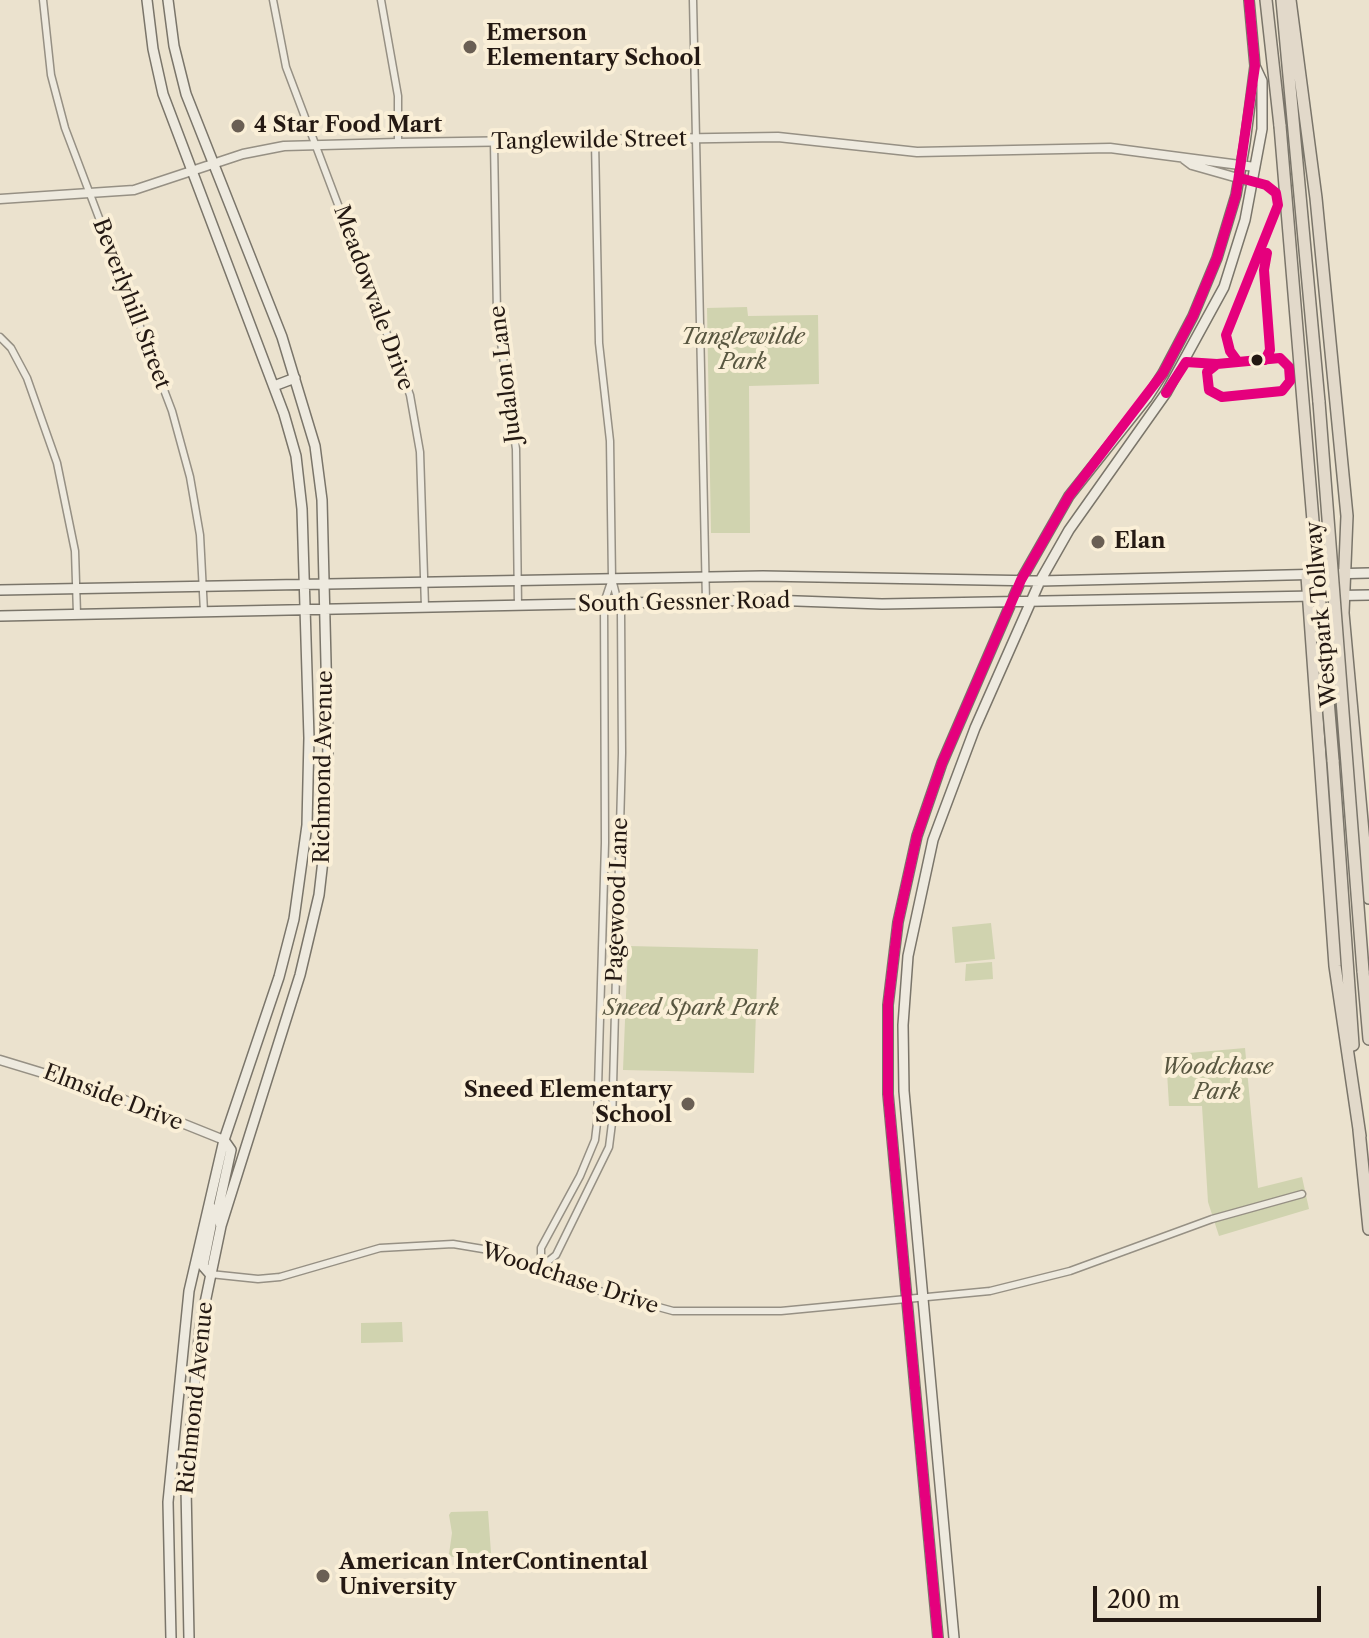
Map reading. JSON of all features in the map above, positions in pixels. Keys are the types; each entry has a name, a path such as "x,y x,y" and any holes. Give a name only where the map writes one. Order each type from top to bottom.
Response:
{"highway":[{"name":"Westpark Tollway","path":"1266,0 1280,126 1369,1229"},
{"name":"Westpark Tollway","path":"1282,0 1319,402 1369,1039"},
{"path":"1290,0 1316,198 1347,516 1344,595 1369,898"},
{"path":"1307,576 1335,966 1360,1136"}],"main road":[{"name":"Richmond Avenue","path":"147,0 158,72 274,386 296,456 302,509 310,783 298,897 266,1018 224,1140 190,1280 174,1411 168,1551 171,1638"},
{"name":"Richmond Avenue","path":"168,0 179,68 310,424 320,472 328,744 326,834 319,895 221,1226 210,1274 190,1412 186,1547 189,1638"},
{"path":"938,1638 887,1063 893,958 917,836 1021,580 1069,496 1155,385 1193,316 1209,278 1240,178 1255,66 1249,0"},
{"path":"954,1638 921,1300 903,1025 908,956 933,840 975,728 1030,602 1076,519 1166,393 1224,287 1238,246 1262,129 1262,81 1255,66"},
{"path":"158,72 179,68"},
{"path":"1209,278 1224,287"},
{"path":"274,386 295,378"},
{"path":"1155,385 1166,393"},
{"name":"South Gessner Road","path":"0,590 518,583 705,577 1040,581 1369,573"},
{"path":"1182,577 1183,599"},
{"path":"838,602 839,580"},
{"name":"South Gessner Road","path":"0,616 706,601 1030,602 1369,595"},
{"path":"961,722 975,728"},
{"path":"309,738 328,744"},
{"path":"917,836 933,840"},
{"path":"266,1018 284,1021"},
{"path":"221,1226 217,1214 231,1150 224,1140"},
{"path":"209,1202 211,1226 203,1266 210,1274"},
{"path":"174,1411 190,1412"},
{"path":"918,1420 932,1419"},
{"path":"168,1551 186,1547"}],"street":[{"name":"Beverlyhill Street","path":"43,0 51,75 89,195 172,411 196,504 204,612"},
{"name":"Meadowvale Drive","path":"273,0 286,67 410,395 420,452 425,607"},
{"path":"381,0 398,96 398,143"},
{"path":"693,0 706,601"},
{"name":"Tanglewilde Street","path":"3,199 134,190 262,150 316,145 778,137 917,152 1110,148 1255,167"},
{"name":"Pagewood Lane","path":"541,1267 541,1248 580,1176 595,1140 597,1123 605,843 604,603 612,579 610,441 599,343 595,141"},
{"name":"Judalon Lane","path":"494,143 498,322 516,449 518,606"},
{"name":"Tanglewilde Street","path":"1184,159 1192,165 1252,182"},
{"path":"0,337 11,348 27,378 57,463 69,507 77,614"},
{"name":"Pagewood Lane","path":"541,1267 556,1255 609,1147 621,795 621,603 612,579"},
{"name":"Elmside Drive","path":"0,1060 102,1091 224,1140"},
{"name":"Woodchase Drive","path":"210,1274 258,1279 280,1277 380,1248 421,1244 483,1249 541,1267 585,1287 673,1311 762,1312 921,1300 990,1291 1052,1276 1212,1219 1302,1194"}],"green space":[{"name":"Tanglewilde Park","path":"747,307 748,316 818,315 819,384 749,386 750,533 711,533 707,308"},
{"path":"991,923 995,959 955,963 952,927"},
{"name":"Sneed Spark Park","path":"628,946 758,949 754,1073 623,1070"},
{"path":"992,962 993,979 965,981 966,964"},
{"name":"Woodchase Park","path":"1245,1048 1258,1188 1302,1177 1309,1209 1219,1236 1208,1202 1202,1106 1169,1106 1166,1055"},
{"path":"402,1322 403,1342 361,1343 361,1323"},
{"path":"488,1511 491,1553 452,1557 449,1554 451,1512"}],"transit line":[{"path":"938,1638 888,1094 888,1005 898,922 917,836 942,763 1021,580 1069,496 1163,373 1193,316 1217,258 1236,195 1255,66 1249,0"},
{"path":"1238,362 1230,351 1226,335 1278,205 1276,193 1266,185 1240,178"},
{"path":"1265,360 1270,350 1264,270 1267,253"},
{"path":"1280,358 1289,367 1290,381 1282,391 1222,397 1209,390 1207,372 1217,364 1280,358"},
{"path":"1166,393 1186,362 1217,364"}],"place":[{"name":"Emerson Elementary School","path":"470,47"},
{"name":"4 Star Food Mart","path":"238,126"},
{"name":"Elan","path":"1098,542"},
{"name":"Sneed Elementary School","path":"688,1104"},
{"name":"American InterContinental University","path":"323,1576"}]}
